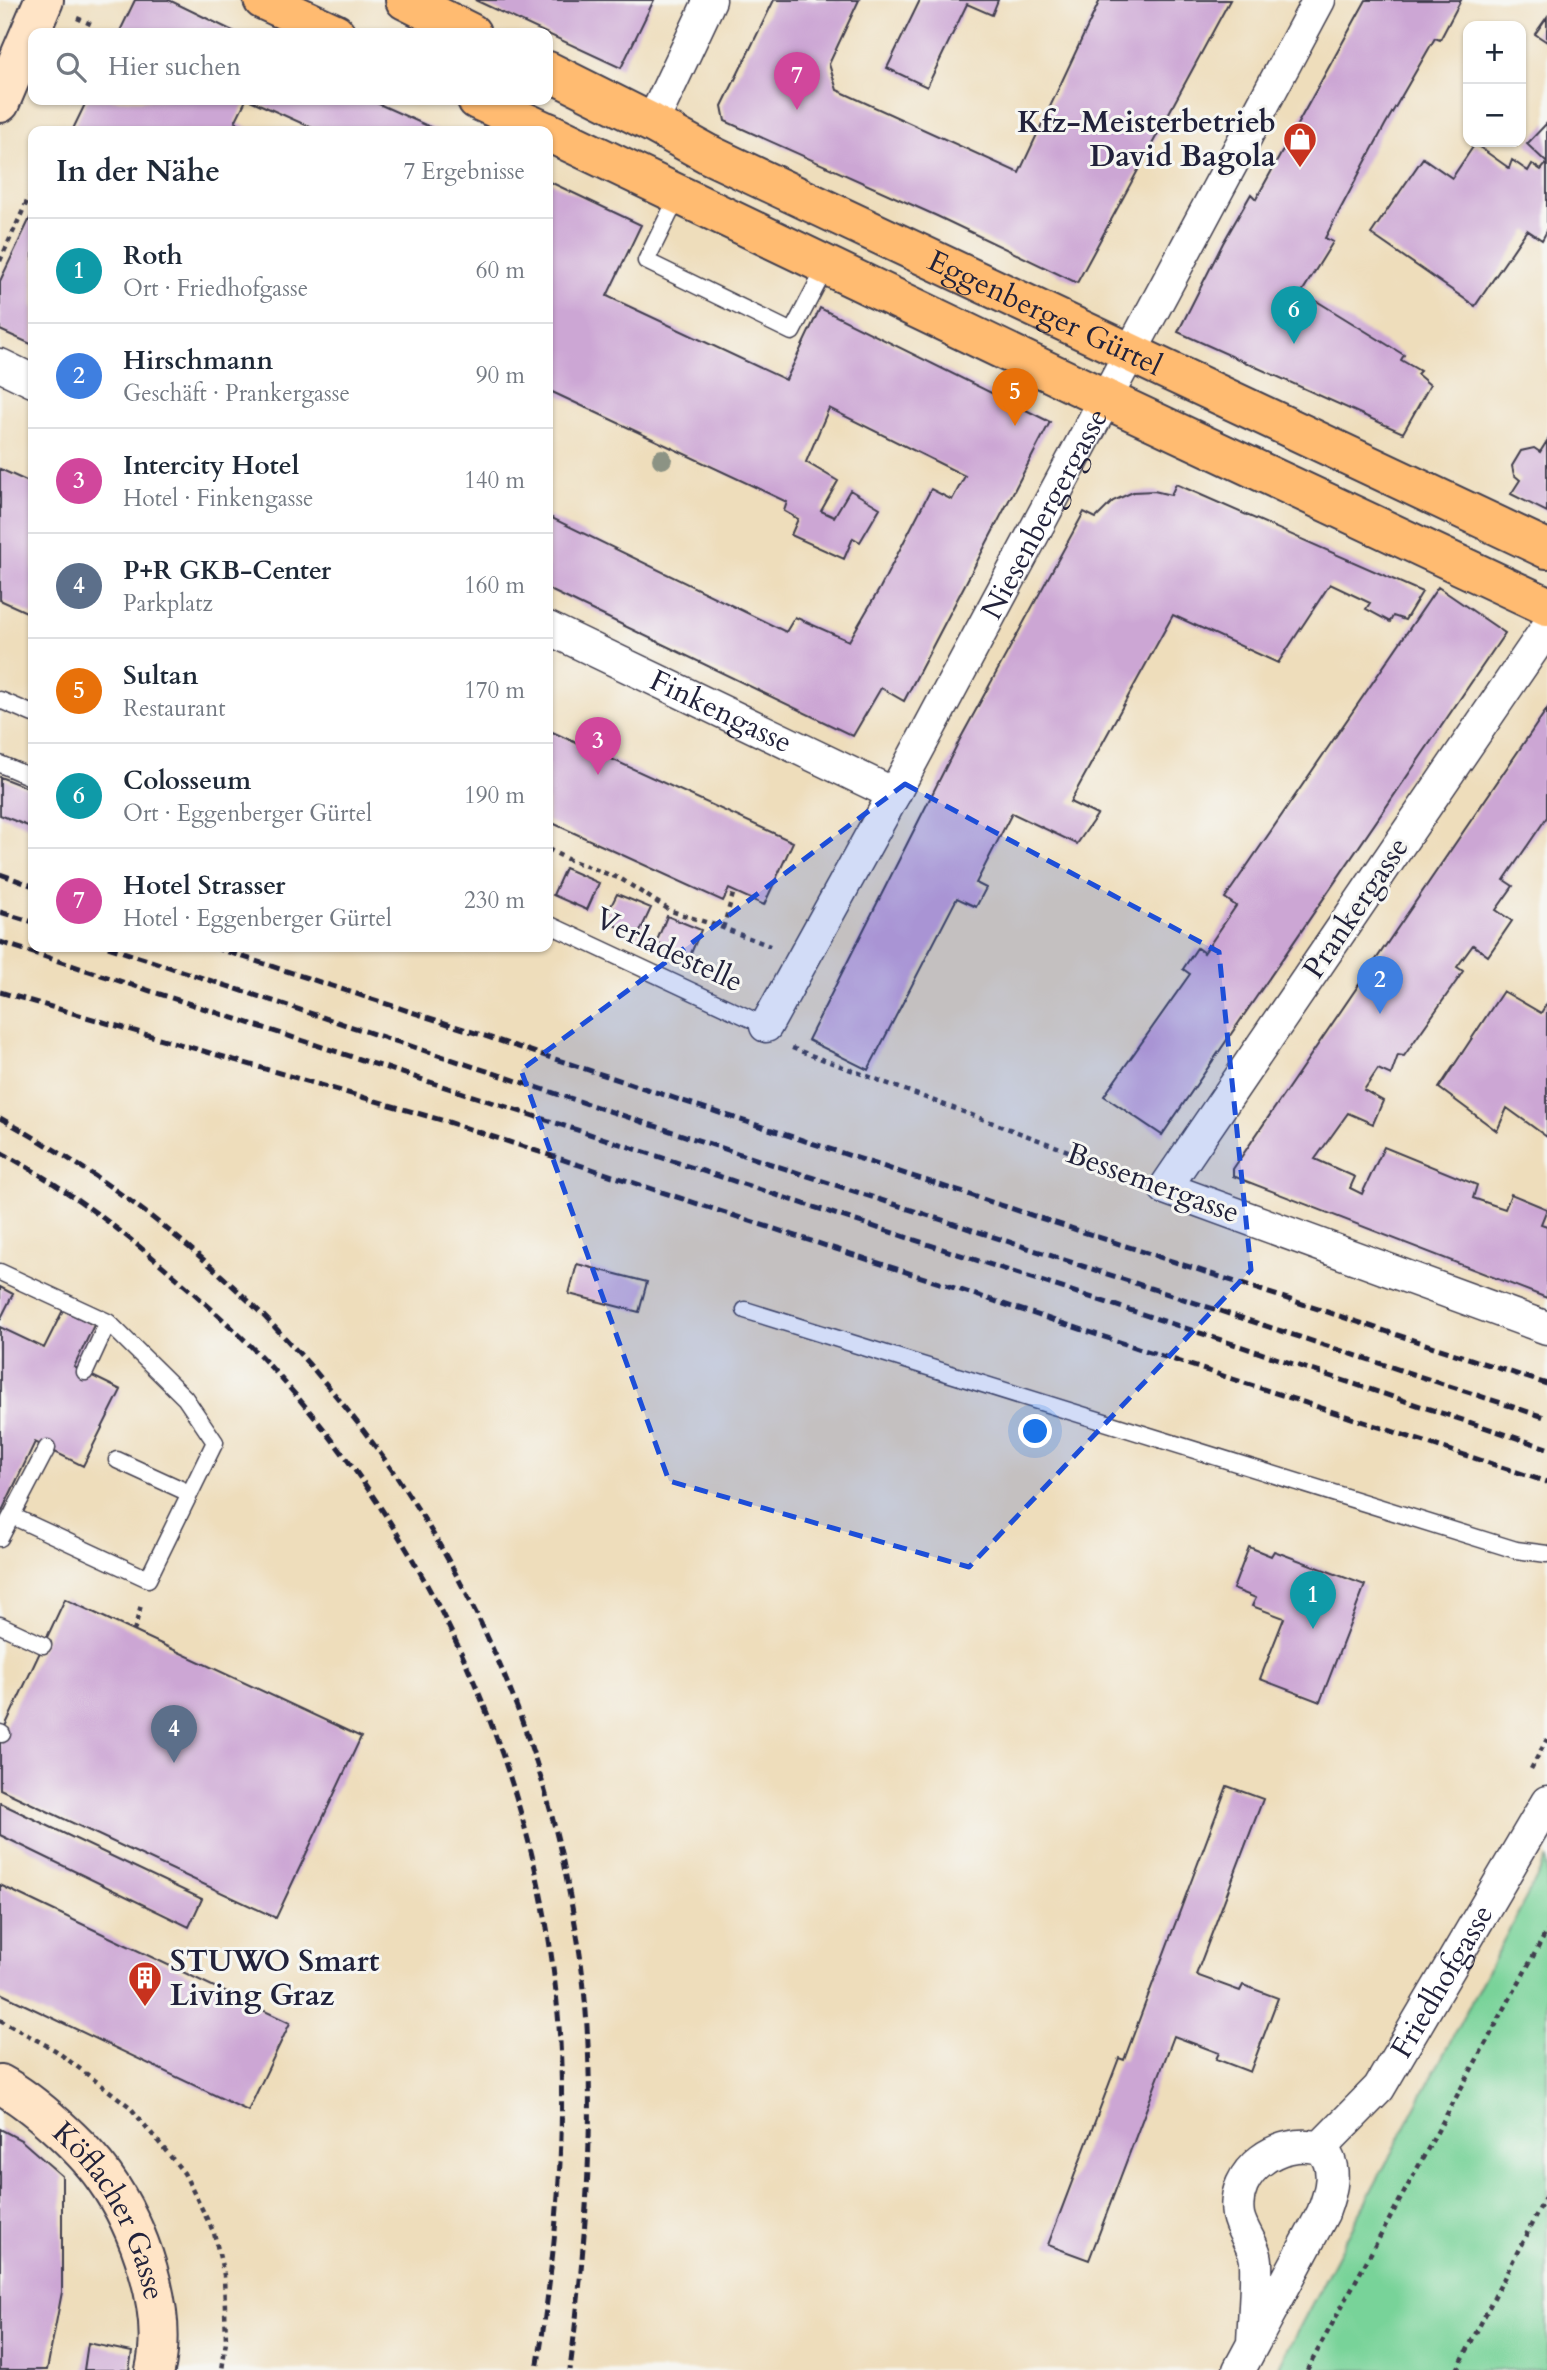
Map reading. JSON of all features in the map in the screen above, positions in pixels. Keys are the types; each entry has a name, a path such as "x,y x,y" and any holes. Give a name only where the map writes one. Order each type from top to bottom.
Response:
{"main road":[{"path":"263,0 324,28"},
{"path":"405,0 461,28"},
{"name":"Eggenberger Gürtel","path":"553,73 653,123 708,154 1547,549"},
{"name":"Eggenberger Gürtel","path":"489,105 533,126"},
{"name":"Eggenberger Gürtel","path":"553,135 1547,606"}],"street":[{"path":"32,28 44,0"},
{"path":"653,123 710,0"},
{"name":"Niesenbergergasse","path":"766,1026 894,794 1319,0"},
{"path":"0,103 28,37"},
{"path":"0,365 28,379"},
{"name":"Prankergasse","path":"1165,1188 1547,628"},
{"name":"Finkengasse","path":"553,630 894,794"},
{"name":"Bessemergasse","path":"1165,1188 1547,1328"},
{"name":"Friedhofgasse","path":"1320,2148 1379,2088 1547,1802"},
{"name":"Köflacher Gasse","path":"0,2084 58,2127 103,2175 125,2210 152,2282 157,2304 160,2351 155,2370"},
{"path":"1301,2145 1320,2148 1329,2159 1332,2190 1312,2237 1246,2356 1256,2257 1238,2216 1238,2195 1245,2179 1260,2161 1273,2152 1301,2145"}],"lane":[{"path":"679,194 646,261 779,326 792,332 827,265"},
{"path":"0,700 28,712"},
{"path":"0,764 28,776"},
{"name":"Verladestelle","path":"553,926 766,1026"},
{"path":"0,1272 108,1322 185,1398 215,1442 148,1579 12,1516"},
{"path":"745,1310 1503,1546 1547,1553"},
{"path":"85,1373 108,1322"},
{"path":"0,1538 47,1448"},
{"path":"117,1460 189,1493"},
{"path":"0,1625 43,1645"}],"path":[{"path":"1,259 28,199"},
{"path":"553,852 621,879 671,911 774,948"},
{"path":"723,928 734,891"},
{"name":"Bessemergasse","path":"766,1026 784,1045 1165,1188"},
{"path":"1307,2370 1547,1931"},
{"path":"0,2020 55,2050 129,2106 184,2173 214,2233 224,2275 226,2341 222,2370"},
{"path":"1457,2370 1547,2194"}],"highlighted area":[{"path":"905,784 1219,952 1251,1270 969,1567 669,1481 521,1070"}],"green space":[{"path":"1547,1858 1547,2370 1277,2370"}],"building":[{"path":"135,0 169,0 227,28 121,28"},
{"path":"475,0 654,0 621,68 553,36 553,28 535,28"},
{"path":"774,0 859,0 829,64 837,90 1019,173 1100,0 1230,0 1077,283 937,216 725,121 722,106"},
{"path":"920,0 998,0 992,15 967,4 927,87 887,68"},
{"path":"1366,0 1461,0 1440,40 1435,38 1385,125 1325,238 1333,242 1302,292 1404,355 1401,360 1420,371 1417,374 1430,385 1403,433 1178,332 1223,243 1251,194 1256,199"},
{"path":"1547,17 1547,42 1535,34"},
{"path":"85,105 244,105 235,122 244,126 74,126"},
{"path":"261,105 381,105 428,126 308,126"},
{"path":"1547,123 1547,163 1527,144"},
{"path":"1473,147 1479,147 1509,168 1512,160 1528,171 1532,164 1541,170 1547,163 1547,231 1542,240 1527,230 1475,306 1371,234 1423,158 1452,178"},
{"path":"553,183 641,225 607,296 786,380 820,308 1050,422 904,701 881,688 853,736 553,591 553,518 786,632 795,617 849,641 880,588 931,489 952,500 965,476 829,408 806,462 838,481 821,511 834,517 850,490 880,508 860,542 853,538 844,559 791,535 798,519 784,511 787,502 553,392"},
{"path":"28,222 28,343 0,330 0,281"},
{"path":"1547,441 1547,512 1511,494 1520,480 1514,475 1512,466 1521,451 1534,448 1540,452"},
{"path":"0,469 28,482 28,613 0,600"},
{"path":"1176,484 1422,592 1405,620 1393,616 1390,622 1366,609 1370,603 1330,584 1278,663 1173,615 1070,802 1097,815 1077,844 1012,813 976,883 986,888 976,907 957,898 868,1070 808,1040 959,741 1084,512 1096,518 1113,501 1133,492 1154,491 1171,495"},
{"path":"1438,587 1505,633 1162,1135 1104,1096 1190,974 1183,969 1197,948 1204,953 1236,906 1225,898"},
{"path":"1547,709 1547,817 1504,880 1513,886 1496,910 1512,921 1488,956 1473,945 1457,967 1463,971 1458,979 1404,1056 1398,1055 1391,1075 1378,1069 1364,1090 1383,1101 1373,1124 1348,1113 1315,1159 1355,1177 1350,1188 1362,1194 1384,1147 1477,1185 1473,1198 1505,1209 1511,1194 1547,1209 1541,1224 1547,1226 1547,1298 1233,1176 1233,1169"},
{"path":"553,732 793,842 764,905 729,889 723,901 553,823"},
{"path":"0,777 28,788 28,826 0,815"},
{"path":"565,868 599,883 587,910 553,895"},
{"path":"617,894 651,908 638,936 604,920"},
{"path":"667,916 701,930 689,958 656,943"},
{"path":"1503,991 1541,1013 1547,1003 1547,1137 1507,1108 1497,1131 1439,1088"},
{"path":"577,1264 647,1282 639,1312 569,1294"},
{"path":"0,1287 13,1294 0,1320"},
{"path":"63,1310 94,1325 74,1367 121,1390 83,1466 35,1442 0,1515 0,1327 44,1348"},
{"path":"1249,1547 1271,1556 1274,1551 1365,1585 1320,1702 1260,1679 1284,1618 1252,1606 1256,1598 1233,1589"},
{"path":"65,1599 361,1737 276,1918 0,1789 0,1737"},
{"path":"1227,1786 1263,1799 1196,1975 1240,1991 1243,1985 1278,1998 1250,2072 1216,2059 1219,2053 1174,2036 1089,2260 1048,2245 1119,2058 1124,2060"},
{"path":"0,1803 202,1899 189,1927 0,1835"},
{"name":"STUWO Smart Living Graz","path":"0,1885 290,2023 248,2111 0,1993"},
{"path":"0,2129 21,2140 62,2176 62,2292 47,2370 0,2370"},
{"path":"88,2343 132,2352 129,2370 84,2370"}],"railway":[{"path":"0,874 28,884"},
{"path":"0,912 28,920"},
{"path":"0,942 28,951"},
{"path":"31,952 1547,1448"},
{"path":"123,952 1547,1418"},
{"path":"228,952 1547,1384"},
{"path":"0,992 448,1122 1547,1482"},
{"path":"0,1118 103,1182 198,1255 285,1338 362,1429 429,1528 486,1633 530,1745 563,1862 583,1979 589,2077 588,2175 570,2370"},
{"path":"0,1152 71,1195 138,1245 218,1315 278,1375 337,1446 389,1521 436,1601 475,1685 508,1771 533,1860 551,1950 560,2042 560,2165 549,2289 537,2370"}],"place":[{"name":"Hotel Strasser","path":"797,110"},
{"name":"Kfz-Meisterbetrieb David Bagola","path":"1300,169"},
{"name":"Colosseum","path":"1294,344"},
{"name":"Sultan","path":"1015,426"},
{"name":"Intercity Hotel","path":"598,775"},
{"name":"Hirschmann","path":"1380,1014"},
{"name":"Roth","path":"1313,1629"},
{"name":"P+R GKB-Center","path":"174,1763"},
{"name":"STUWO Smart Living Graz","path":"145,2008"}]}
